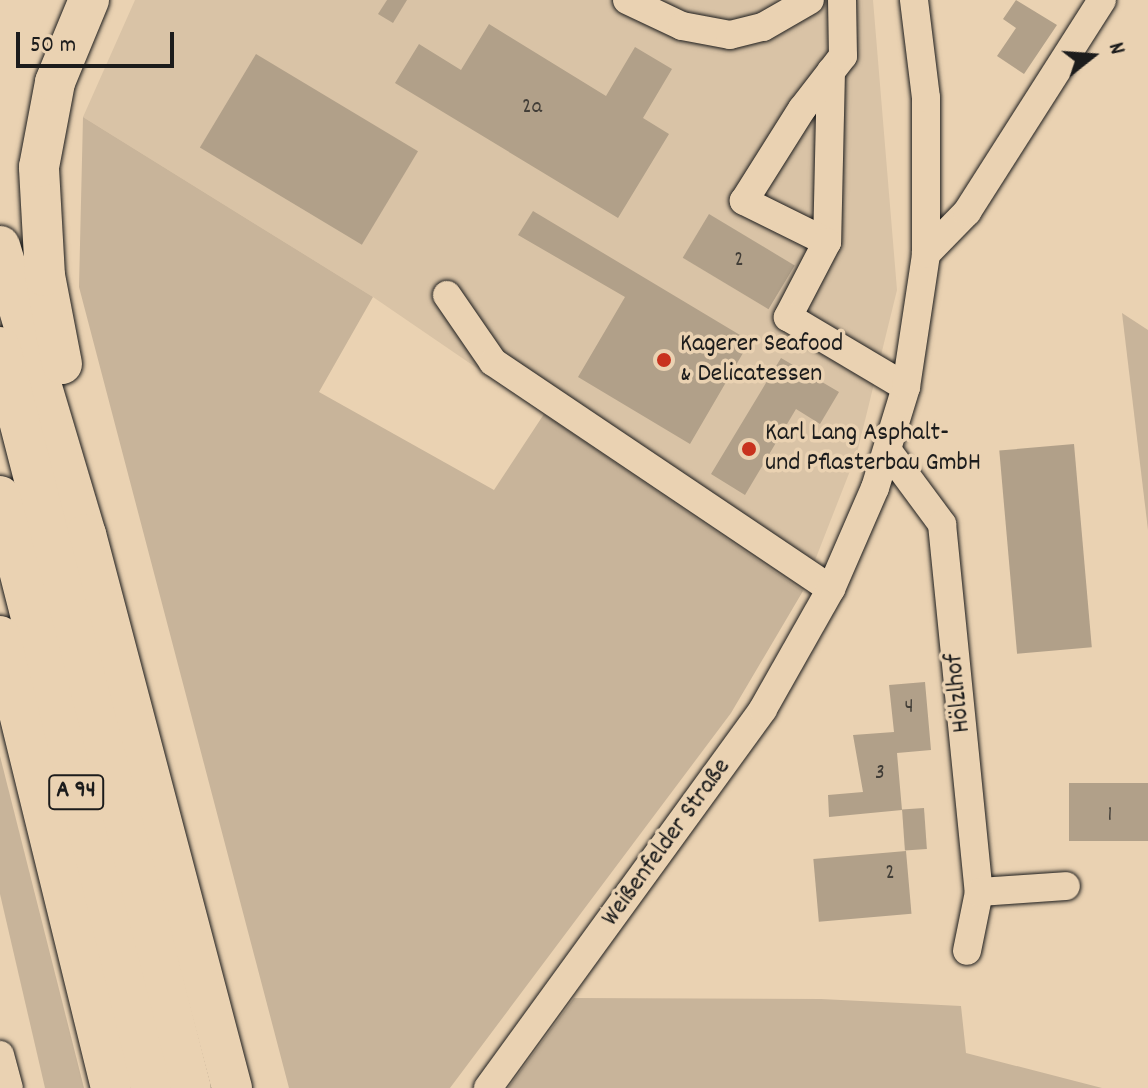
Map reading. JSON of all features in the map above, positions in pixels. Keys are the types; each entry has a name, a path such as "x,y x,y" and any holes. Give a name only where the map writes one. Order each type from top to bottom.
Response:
{"highway":[{"path":"89,0 55,82 39,167 40,225 50,310 113,565 107,621"},
{"path":"0,246 107,621 232,1088"},
{"name":"A 94","path":"0,347 191,1088"},
{"name":"A 94","path":"0,496 151,1088"},
{"path":"0,636 111,1088"}],"street":[{"path":"627,0 682,26 730,35 763,27 810,0"},
{"path":"827,242 744,201 843,56 842,0"},
{"name":"Weißenfelder Straße","path":"488,1088 763,709 831,589 888,451 906,387 926,254 926,98 914,0"},
{"path":"926,254 967,212 1102,0"},
{"path":"831,71 827,242 788,317 906,387"},
{"path":"447,295 493,362 831,589"},
{"name":"Hölzlhof","path":"888,451 942,524 979,892 967,951"},
{"path":"979,892 1066,886"},
{"path":"0,1055 9,1088"}],"shaded area":[{"path":"135,0 873,0 897,290 857,453 803,591 373,297 83,117"},
{"path":"83,117 373,297 319,392 494,490 544,414 803,591 731,713 450,1088 289,1088 79,287"},
{"path":"1122,313 1148,330 1148,530"},
{"path":"0,756 84,1088 45,1088 0,894"},
{"path":"574,998 821,999 961,1006 966,1053 1102,1088 508,1088"}],"building":[{"path":"387,0 407,0 393,23 378,14"},
{"path":"1016,0 1057,25 1024,74 997,56 1016,28 1003,19"},
{"path":"489,24 606,96 635,47 672,69 643,118 669,134 618,218 395,83 419,44 461,70"},
{"path":"256,54 418,151 362,245 200,147"},
{"path":"533,211 750,341 690,444 578,377 625,297 518,235"},
{"path":"709,214 795,266 768,309 683,258"},
{"name":"Karl Lang Asphalt- und Pflasterbau GmbH","path":"781,358 839,392 820,424 796,409 745,495 711,474"},
{"path":"1074,444 1092,647 1017,654 999,451"},
{"path":"925,682 931,750 897,753 902,810 829,817 828,795 863,792 853,735 894,732 889,685"},
{"path":"1069,783 1148,783 1148,841 1069,841"},
{"path":"924,808 927,849 905,850 902,810"},
{"path":"906,851 911,914 819,922 813,859"}],"place":[{"name":"Kagerer Seafood & Delicatessen","path":"664,360"},
{"name":"Karl Lang Asphalt- und Pflasterbau GmbH","path":"749,449"}]}
